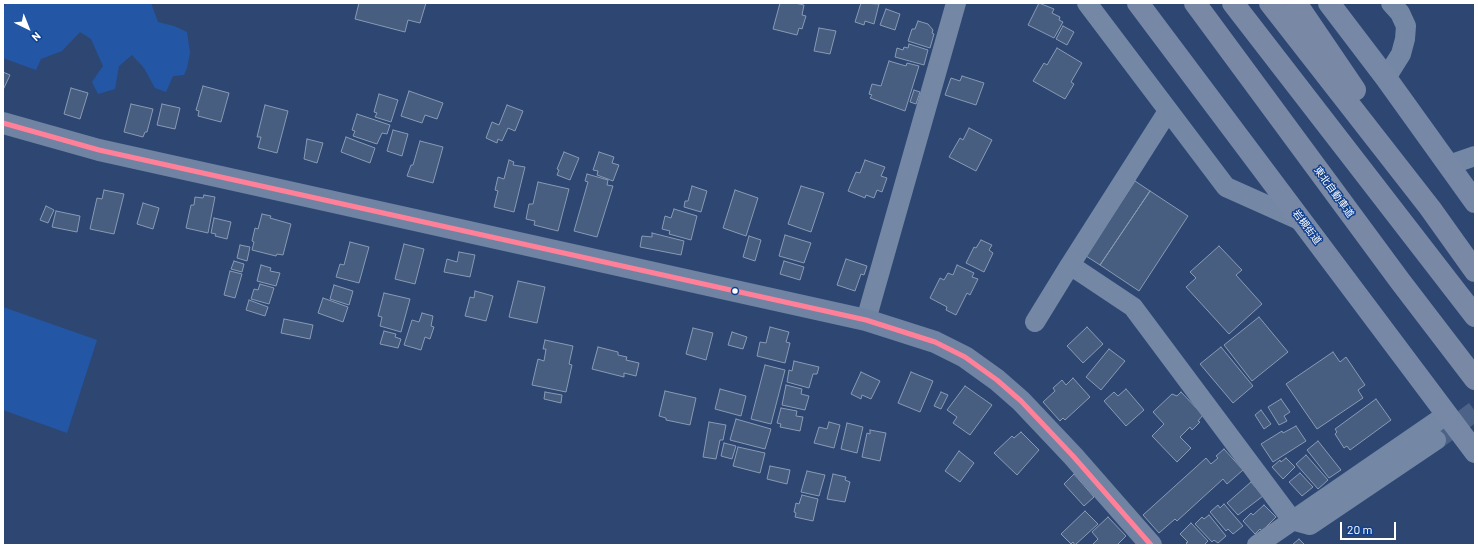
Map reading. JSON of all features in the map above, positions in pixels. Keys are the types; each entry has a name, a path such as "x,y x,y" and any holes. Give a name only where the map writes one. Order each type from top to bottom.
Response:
{"highway":[{"name":"岩槻街道","path":"1138,3 1475,452"},
{"path":"1190,3 1213,26"},
{"name":"東北自動車道","path":"1195,3 1475,379"},
{"path":"1233,3 1475,316"},
{"path":"1270,3 1430,208 1475,271"},
{"path":"1296,3 1395,150 1430,208"},
{"path":"1329,3 1386,78 1475,202"}],"main road":[{"path":"3,123 99,150 866,320 935,342 965,357 996,380 1042,422 1151,545"}],"street":[{"path":"866,320 956,3"},
{"path":"1087,3 1226,187 1302,221"},
{"path":"1386,78 1401,54 1405,39 1406,26 1400,12 1391,3"},
{"path":"1035,322 1168,111"},
{"path":"1449,165 1475,156"},
{"path":"1070,265 1133,307 1292,520 1310,525 1436,440"},
{"path":"1257,545 1446,415"}],"shaded area":[{"path":"6,3 151,3 158,22 174,26 187,32 190,53 187,68 184,75 173,76 166,92 155,88 144,68 132,55 119,66 115,89 98,94 92,82 103,66 91,39 80,32 62,51 41,59 36,70 3,58 3,8"},
{"path":"3,307 97,340 67,433 3,410"}],"building":[{"path":"359,3 426,3 420,23 408,20 405,32 355,19"},
{"path":"780,3 795,3 804,5 802,15 806,16 802,29 799,28 797,35 773,29"},
{"path":"861,3 879,4 874,24 865,21 864,25 855,22"},
{"path":"1039,3 1054,9 1052,13 1060,17 1059,20 1063,22 1054,38 1028,25"},
{"path":"886,9 900,14 895,30 880,25"},
{"path":"918,21 928,24 933,30 932,33 934,34 930,48 908,41 912,29 915,29"},
{"path":"1063,26 1074,32 1067,45 1056,39"},
{"path":"819,28 836,31 830,54 814,51"},
{"path":"909,44 928,50 924,65 895,57 897,48 903,50 904,47 908,48"},
{"path":"1057,48 1082,63 1071,82 1074,84 1065,99 1033,81 1044,63 1047,65"},
{"path":"889,61 906,66 907,63 919,66 905,111 870,98 872,95 869,94 872,84 881,86"},
{"path":"3,72 10,75 3,90"},
{"path":"962,76 984,83 976,105 945,95 951,78 960,81"},
{"path":"203,86 229,93 221,122 198,116 199,111 196,110"},
{"path":"71,88 88,93 80,119 64,114"},
{"path":"914,90 920,92 916,104 910,102"},
{"path":"409,91 443,103 437,119 425,115 422,123 401,116"},
{"path":"379,94 398,100 391,122 375,117 377,113 374,112"},
{"path":"131,104 153,109 147,132 145,132 143,137 124,132"},
{"path":"162,104 180,108 175,129 157,125"},
{"path":"265,105 288,111 277,153 258,148 261,137 257,137"},
{"path":"507,105 523,111 515,131 508,128 502,141 498,139 497,143 486,138 492,122 499,125"},
{"path":"357,114 390,125 387,134 382,133 377,144 353,136 355,131 352,130"},
{"path":"969,128 992,140 976,171 949,157 960,138 963,140"},
{"path":"393,130 408,134 402,156 387,151"},
{"path":"346,137 375,148 370,163 341,152"},
{"path":"307,139 323,143 317,163 304,159"},
{"path":"420,141 443,147 433,183 407,176 411,165 413,165"},
{"path":"564,152 579,158 570,180 557,175 559,170 557,169"},
{"path":"599,152 614,157 612,163 619,165 613,181 597,175 598,171 593,170"},
{"path":"509,160 514,162 513,165 525,167 514,212 494,207 498,191 495,190 498,177 504,179"},
{"path":"865,160 885,167 881,176 887,178 882,192 877,190 874,198 866,195 865,198 848,191 856,172 860,173"},
{"path":"587,174 608,180 607,185 613,186 597,237 574,231 588,182 585,181"},
{"path":"1135,181 1150,191 1100,265 1086,256"},
{"path":"538,182 569,189 558,231 534,225 535,221 526,219 529,204 533,204"},
{"path":"692,186 707,191 701,212 684,207 685,201 688,201"},
{"path":"801,186 824,193 811,232 788,224"},
{"path":"104,190 124,194 114,234 90,229 97,198 102,199"},
{"path":"735,190 758,198 746,236 723,228"},
{"path":"1150,191 1188,216 1139,291 1100,265"},
{"path":"204,195 215,197 208,233 186,228 191,205 194,205 195,197 203,198"},
{"path":"143,203 159,208 153,229 137,224"},
{"path":"46,206 54,210 48,223 40,220"},
{"path":"674,209 697,216 691,240 669,234 670,231 662,229 665,216 671,218"},
{"path":"56,211 80,216 77,232 52,227"},
{"path":"262,214 291,224 283,255 277,254 276,256 252,250 254,242 252,241 255,228 258,229"},
{"path":"214,218 231,222 227,239 215,236 216,234 211,233"},
{"path":"652,233 684,241 681,255 640,247 642,236 652,237"},
{"path":"785,235 811,243 804,263 779,256"},
{"path":"749,236 761,240 755,261 743,257"},
{"path":"981,240 992,245 989,250 993,253 984,272 966,263 974,247 976,248"},
{"path":"350,242 369,247 359,283 336,277 340,264 344,265"},
{"path":"404,244 424,249 415,284 395,279"},
{"path":"240,245 250,247 247,261 237,258"},
{"path":"1219,246 1242,270 1236,275 1262,304 1229,334 1186,287 1196,278 1190,272"},
{"path":"459,252 475,255 470,277 444,272 447,259 457,262"},
{"path":"846,259 867,266 864,275 861,274 855,291 837,285"},
{"path":"234,261 244,264 242,272 231,269"},
{"path":"784,261 804,267 800,280 780,274"},
{"path":"261,265 271,268 270,271 280,273 276,286 257,281"},
{"path":"957,265 974,273 972,277 978,279 970,295 967,293 956,315 946,310 947,307 930,298 940,278 944,280 948,273 953,275"},
{"path":"230,271 242,274 235,298 224,295"},
{"path":"518,281 545,287 537,323 509,317"},
{"path":"260,284 274,288 269,304 251,299 254,289 258,290"},
{"path":"334,285 353,291 349,305 330,299"},
{"path":"475,291 493,296 486,321 465,316 470,297 474,298"},
{"path":"384,293 410,299 401,332 380,326 382,317 378,316"},
{"path":"323,298 348,307 343,322 318,313"},
{"path":"249,300 268,307 265,316 246,310"},
{"path":"422,313 433,316 431,326 434,327 430,339 425,337 421,350 404,345 412,320 419,322"},
{"path":"1259,317 1288,352 1252,381 1224,345"},
{"path":"284,319 313,325 310,339 281,333"},
{"path":"770,327 789,332 786,342 790,343 785,363 757,356 760,342 766,343"},
{"path":"1087,327 1103,344 1083,363 1067,346"},
{"path":"693,328 713,333 706,360 686,354"},
{"path":"384,331 396,334 395,337 401,339 398,348 380,344"},
{"path":"732,332 747,337 743,349 728,345"},
{"path":"545,340 573,346 569,364 572,365 566,392 532,385 538,359 544,361 546,349 543,349"},
{"path":"598,347 618,352 618,355 627,357 626,360 639,363 636,376 624,373 624,377 592,369"},
{"path":"1221,347 1253,386 1233,403 1200,364"},
{"path":"1109,349 1125,361 1101,390 1086,377"},
{"path":"1333,352 1340,362 1346,357 1365,385 1358,390 1363,398 1317,429 1286,384"},
{"path":"794,361 819,367 817,374 813,374 809,388 787,382 789,370 792,371"},
{"path":"765,365 785,370 771,424 751,419"},
{"path":"861,372 880,381 871,399 862,395 861,399 851,394"},
{"path":"911,372 933,381 920,412 898,403"},
{"path":"1073,378 1090,397 1065,420 1063,418 1060,421 1043,402 1055,391 1053,388 1062,380 1066,385"},
{"path":"786,385 802,389 801,394 809,396 805,410 782,405"},
{"path":"965,386 992,405 970,435 953,423 957,417 947,410"},
{"path":"720,389 746,396 741,416 715,409"},
{"path":"1126,389 1144,410 1126,426 1104,401 1114,392 1118,396"},
{"path":"665,391 696,398 690,425 666,420 666,418 659,416"},
{"path":"545,392 562,395 561,403 544,399"},
{"path":"941,392 948,395 941,409 934,406"},
{"path":"1181,392 1203,415 1198,421 1200,422 1192,430 1190,427 1180,437 1191,448 1177,462 1152,436 1164,424 1153,412 1172,394 1177,396"},
{"path":"1281,399 1290,412 1284,416 1287,421 1279,425 1268,407"},
{"path":"1376,399 1391,420 1350,450 1347,446 1344,448 1335,434 1337,432 1335,429"},
{"path":"781,408 797,411 796,416 803,417 800,431 780,427 781,424 777,423"},
{"path":"1261,410 1271,424 1264,429 1255,415"},
{"path":"736,419 771,429 765,449 730,440"},
{"path":"709,422 726,425 723,440 720,440 716,459 703,457"},
{"path":"829,422 840,425 834,448 814,443 819,427 827,429"},
{"path":"847,423 863,427 857,453 841,449"},
{"path":"1296,426 1306,441 1273,462 1261,444 1282,431 1283,433"},
{"path":"870,430 886,433 880,461 862,457 867,433 870,434"},
{"path":"1021,432 1039,450 1017,475 994,453 1012,436 1014,438"},
{"path":"1318,441 1341,470 1329,478 1307,450"},
{"path":"724,443 736,446 732,459 721,456"},
{"path":"738,447 765,453 760,473 733,466"},
{"path":"1224,449 1243,470 1227,484 1223,479 1177,521 1175,519 1159,533 1143,515 1206,458 1211,464 1218,458 1216,456"},
{"path":"959,451 974,463 960,482 945,471"},
{"path":"1306,455 1328,480 1318,489 1296,464"},
{"path":"1286,458 1295,467 1283,479 1272,467 1280,460 1281,462"},
{"path":"770,466 790,470 787,484 767,479"},
{"path":"807,471 825,475 819,496 801,492"},
{"path":"1300,473 1313,487 1302,496 1289,482"},
{"path":"833,474 846,477 845,480 850,482 845,502 827,499"},
{"path":"1074,474 1094,497 1084,506 1064,484"},
{"path":"1251,482 1263,496 1238,515 1227,503"},
{"path":"802,495 818,499 813,521 795,517 796,513 794,512 796,503 799,504"},
{"path":"1224,504 1243,526 1233,534 1228,529 1226,531 1210,512 1218,505 1220,508"},
{"path":"1264,505 1276,517 1262,531 1260,529 1255,534 1243,521 1251,513 1253,515"},
{"path":"1085,511 1098,524 1075,545 1073,542 1071,544 1061,534"},
{"path":"1209,515 1226,536 1218,543 1214,540 1212,542 1195,524 1202,517 1204,519"},
{"path":"1108,517 1126,536 1117,545 1092,545 1098,539 1092,532"},
{"path":"1191,523 1208,541 1204,545 1188,545 1186,543 1188,542 1180,534"},
{"path":"1299,539 1305,545 1292,545"}],"tunnel":[{"path":"1436,440 1475,411"}],"transit line":[{"path":"3,123 99,150 866,320 935,342 965,357 997,380 1021,401 1073,456 1151,545"}]}
